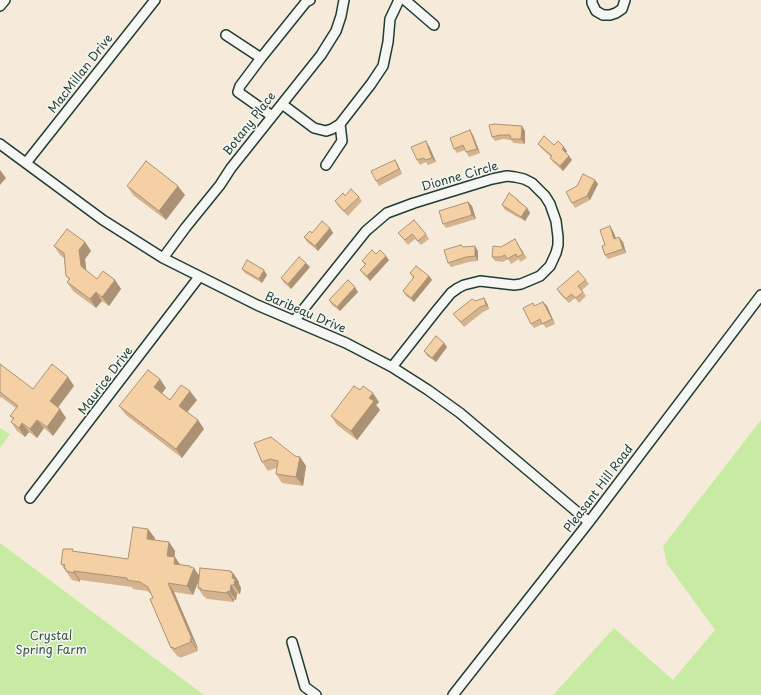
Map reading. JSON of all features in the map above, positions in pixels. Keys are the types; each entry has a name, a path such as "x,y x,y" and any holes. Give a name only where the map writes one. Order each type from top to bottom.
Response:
{"street":[{"path":"0,6 5,0"},
{"name":"MacMillan Drive","path":"26,163 155,0"},
{"name":"Botany Place","path":"164,258 186,226 321,55 336,31 344,0"},
{"path":"282,104 314,128 326,131 340,124 371,84 382,66 388,42 390,19 399,0"},
{"path":"405,0 434,25"},
{"path":"592,0 596,11 603,15 610,16 622,9 625,0"},
{"path":"272,116 238,92 240,86 260,58 307,1"},
{"path":"226,35 260,58"},
{"path":"326,166 342,141 340,124"},
{"name":"Baribeau Drive","path":"0,144 103,220 164,258 200,277 294,321 346,343 392,367 460,413 589,522"},
{"name":"Dionne Circle","path":"294,321 366,231 387,213 492,179 507,176 524,179 532,183 545,196 550,204 556,221 558,245 550,266 540,276 521,284 514,285 480,281 458,288 451,293 392,367"},
{"name":"Maurice Drive","path":"30,498 200,277"},
{"name":"Pleasant Hill Road","path":"453,695 589,522 761,295"},
{"path":"292,642 305,687 316,695"}],"green space":[{"path":"761,420 761,695 553,695 614,628 673,680 715,630 667,564 663,546"},
{"path":"0,428 10,434 0,448"},
{"name":"Crystal Spring Farm","path":"0,543 204,695 0,695"}],"building":[{"path":"489,125 522,126 521,139 511,139 510,135 492,137"},
{"path":"470,130 477,149 466,152 463,145 454,149 450,138"},
{"path":"544,136 554,145 558,141 564,147 562,149 569,156 560,166 550,158 552,156 538,144"},
{"path":"426,141 432,158 417,160 411,147"},
{"path":"395,160 399,169 376,181 371,171"},
{"path":"146,161 178,186 159,211 127,186"},
{"path":"583,174 595,180 587,196 572,203 566,192 577,186"},
{"path":"351,189 359,197 344,211 335,201 343,193 345,196"},
{"path":"509,193 527,208 521,217 502,205"},
{"path":"468,202 472,215 443,224 439,211"},
{"path":"414,220 426,234 418,241 412,234 405,240 398,233"},
{"path":"322,221 330,228 315,246 304,237 310,231 312,233"},
{"path":"610,226 614,239 619,237 623,249 605,255 602,246 605,245 600,230"},
{"path":"67,229 85,242 79,250 81,266 97,279 103,271 115,280 102,297 96,292 90,299 67,282 70,279 66,276 64,253 54,246"},
{"path":"515,239 523,254 517,257 516,254 507,259 505,255 500,257 492,257 493,246 501,247"},
{"path":"461,245 463,247 475,246 475,256 466,257 448,263 444,250"},
{"path":"372,250 376,254 380,250 386,256 367,276 360,270 366,264 362,261"},
{"path":"299,257 306,263 288,284 281,278"},
{"path":"247,260 264,270 259,279 242,269"},
{"path":"416,266 429,276 411,298 403,291 414,277 410,273"},
{"path":"578,271 586,280 578,286 583,292 576,298 571,294 566,299 557,289"},
{"path":"348,280 355,287 337,307 329,300"},
{"path":"484,298 486,305 480,307 461,322 453,314 472,299 475,301"},
{"path":"543,302 552,319 542,324 540,319 531,324 523,308 533,303 534,306"},
{"path":"436,336 444,343 432,358 424,351"},
{"path":"0,364 33,389 52,364 68,377 50,401 60,409 47,427 37,420 30,429 22,423 19,428 11,422 14,418 10,416 18,406 0,392"},
{"path":"148,370 160,379 154,387 170,400 181,385 190,391 179,406 198,420 176,449 119,406"},
{"path":"354,386 360,390 363,386 373,393 369,398 374,401 351,431 331,416"},
{"path":"271,437 295,456 300,457 296,477 276,474 278,461 270,459 262,462 254,443"},
{"path":"133,527 148,529 147,539 169,542 167,556 175,557 174,564 194,568 187,586 168,583 192,639 190,639 191,642 174,649 173,647 171,648 150,599 153,598 148,587 140,582 127,580 127,578 74,571 74,573 66,571 64,568 65,565 61,564 63,549 73,549 72,551 128,559"},
{"path":"200,568 231,571 231,573 233,573 232,578 235,579 234,585 231,585 230,592 228,591 227,593 201,590 201,588 198,588"}]}
